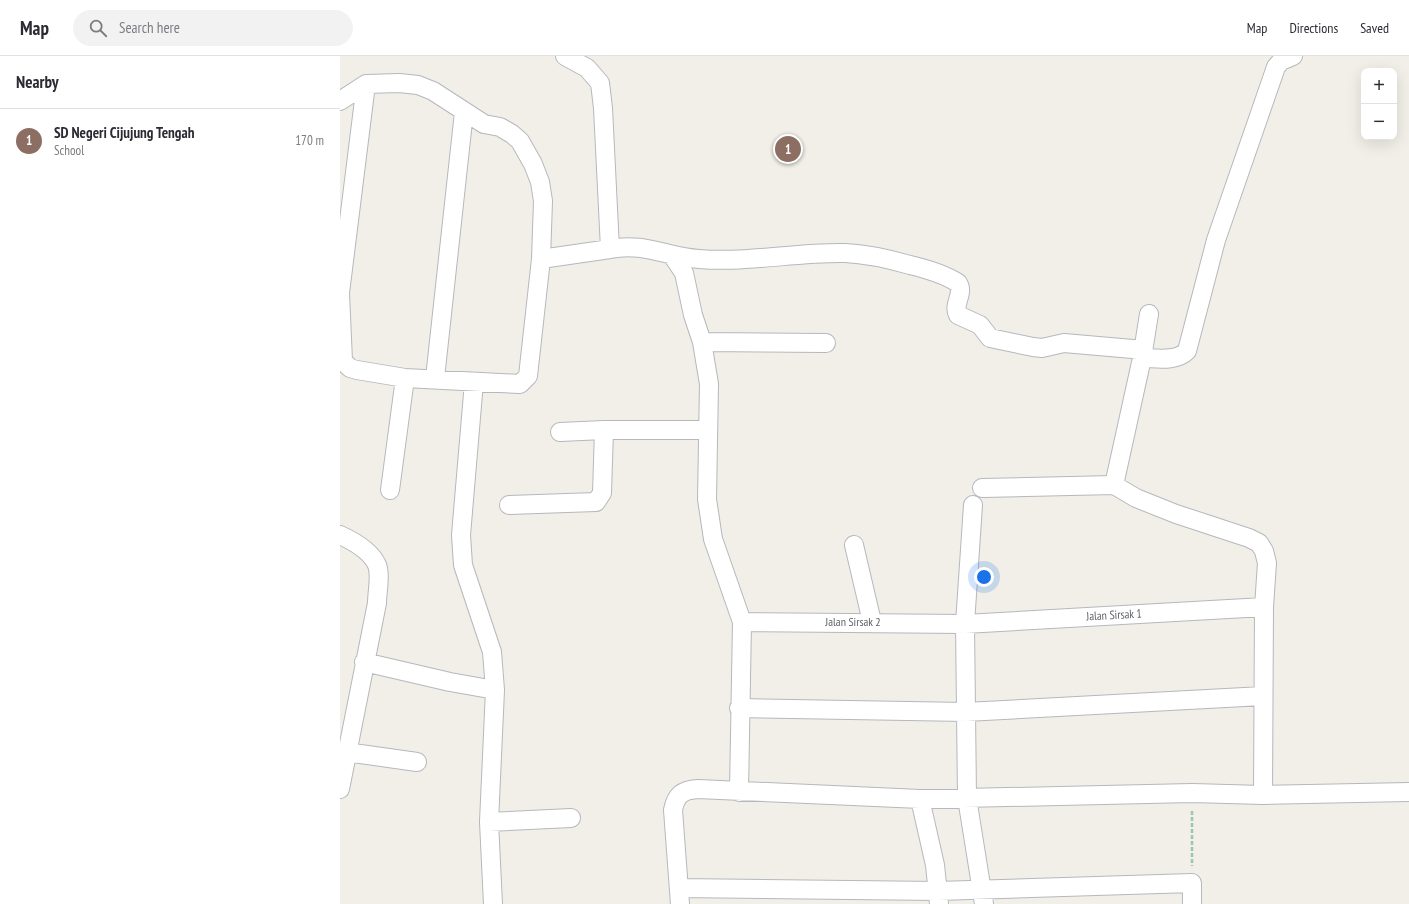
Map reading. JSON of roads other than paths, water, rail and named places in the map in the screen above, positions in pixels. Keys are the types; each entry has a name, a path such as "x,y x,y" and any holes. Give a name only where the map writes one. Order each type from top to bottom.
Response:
{"street":[{"path":"565,56 587,68 596,76 600,83 603,108 610,249"},
{"path":"541,258 623,246 654,249 672,256 700,259 740,260 845,254 886,258 929,270 958,284 961,292 956,309 958,315 980,325 990,338 1037,348 1064,343 1175,358 1182,356 1187,351 1216,240 1276,67 1281,61 1292,56"},
{"path":"340,101 366,84 399,83 418,85 433,91 484,124 500,127 520,141 533,164 540,182 543,201 541,258 528,376 520,384 474,382 435,378 405,378 350,368 343,361 341,356 340,293 366,84"},
{"path":"435,378 464,112"},
{"path":"672,256 684,273 693,315 702,342 709,384 707,499 713,539 742,622 739,708 739,792"},
{"path":"1114,485 1143,354 1150,314"},
{"path":"702,342 826,343"},
{"path":"390,490 405,378"},
{"path":"474,382 461,535 463,565 492,652 495,690 489,822 493,904"},
{"path":"560,432 604,430 707,430"},
{"path":"509,505 596,502 602,493 604,430"},
{"path":"982,488 1114,485 1136,498 1176,514 1249,538 1259,543 1264,551 1266,563 1264,607 1263,795"},
{"path":"973,505 965,624 967,798 984,896"},
{"path":"340,535 367,552 377,565 377,603 346,752 340,789"},
{"path":"854,545 872,622"},
{"name":"Jalan Sirsak 1","path":"965,624 1264,607"},
{"name":"Jalan Sirsak 2","path":"742,622 965,624"},
{"path":"364,662 450,682 495,690"},
{"path":"739,708 966,712 1263,696"},
{"path":"346,752 417,762"},
{"path":"1192,904 1192,883 984,896 679,896 673,810 675,800 680,793 698,789 920,799 1192,793 1263,795 1409,792"},
{"path":"920,799 935,865 938,897"},
{"path":"489,822 571,818"}],"place":[{"name":"SD Negeri Cijujung Tengah","path":"788,149"}]}
